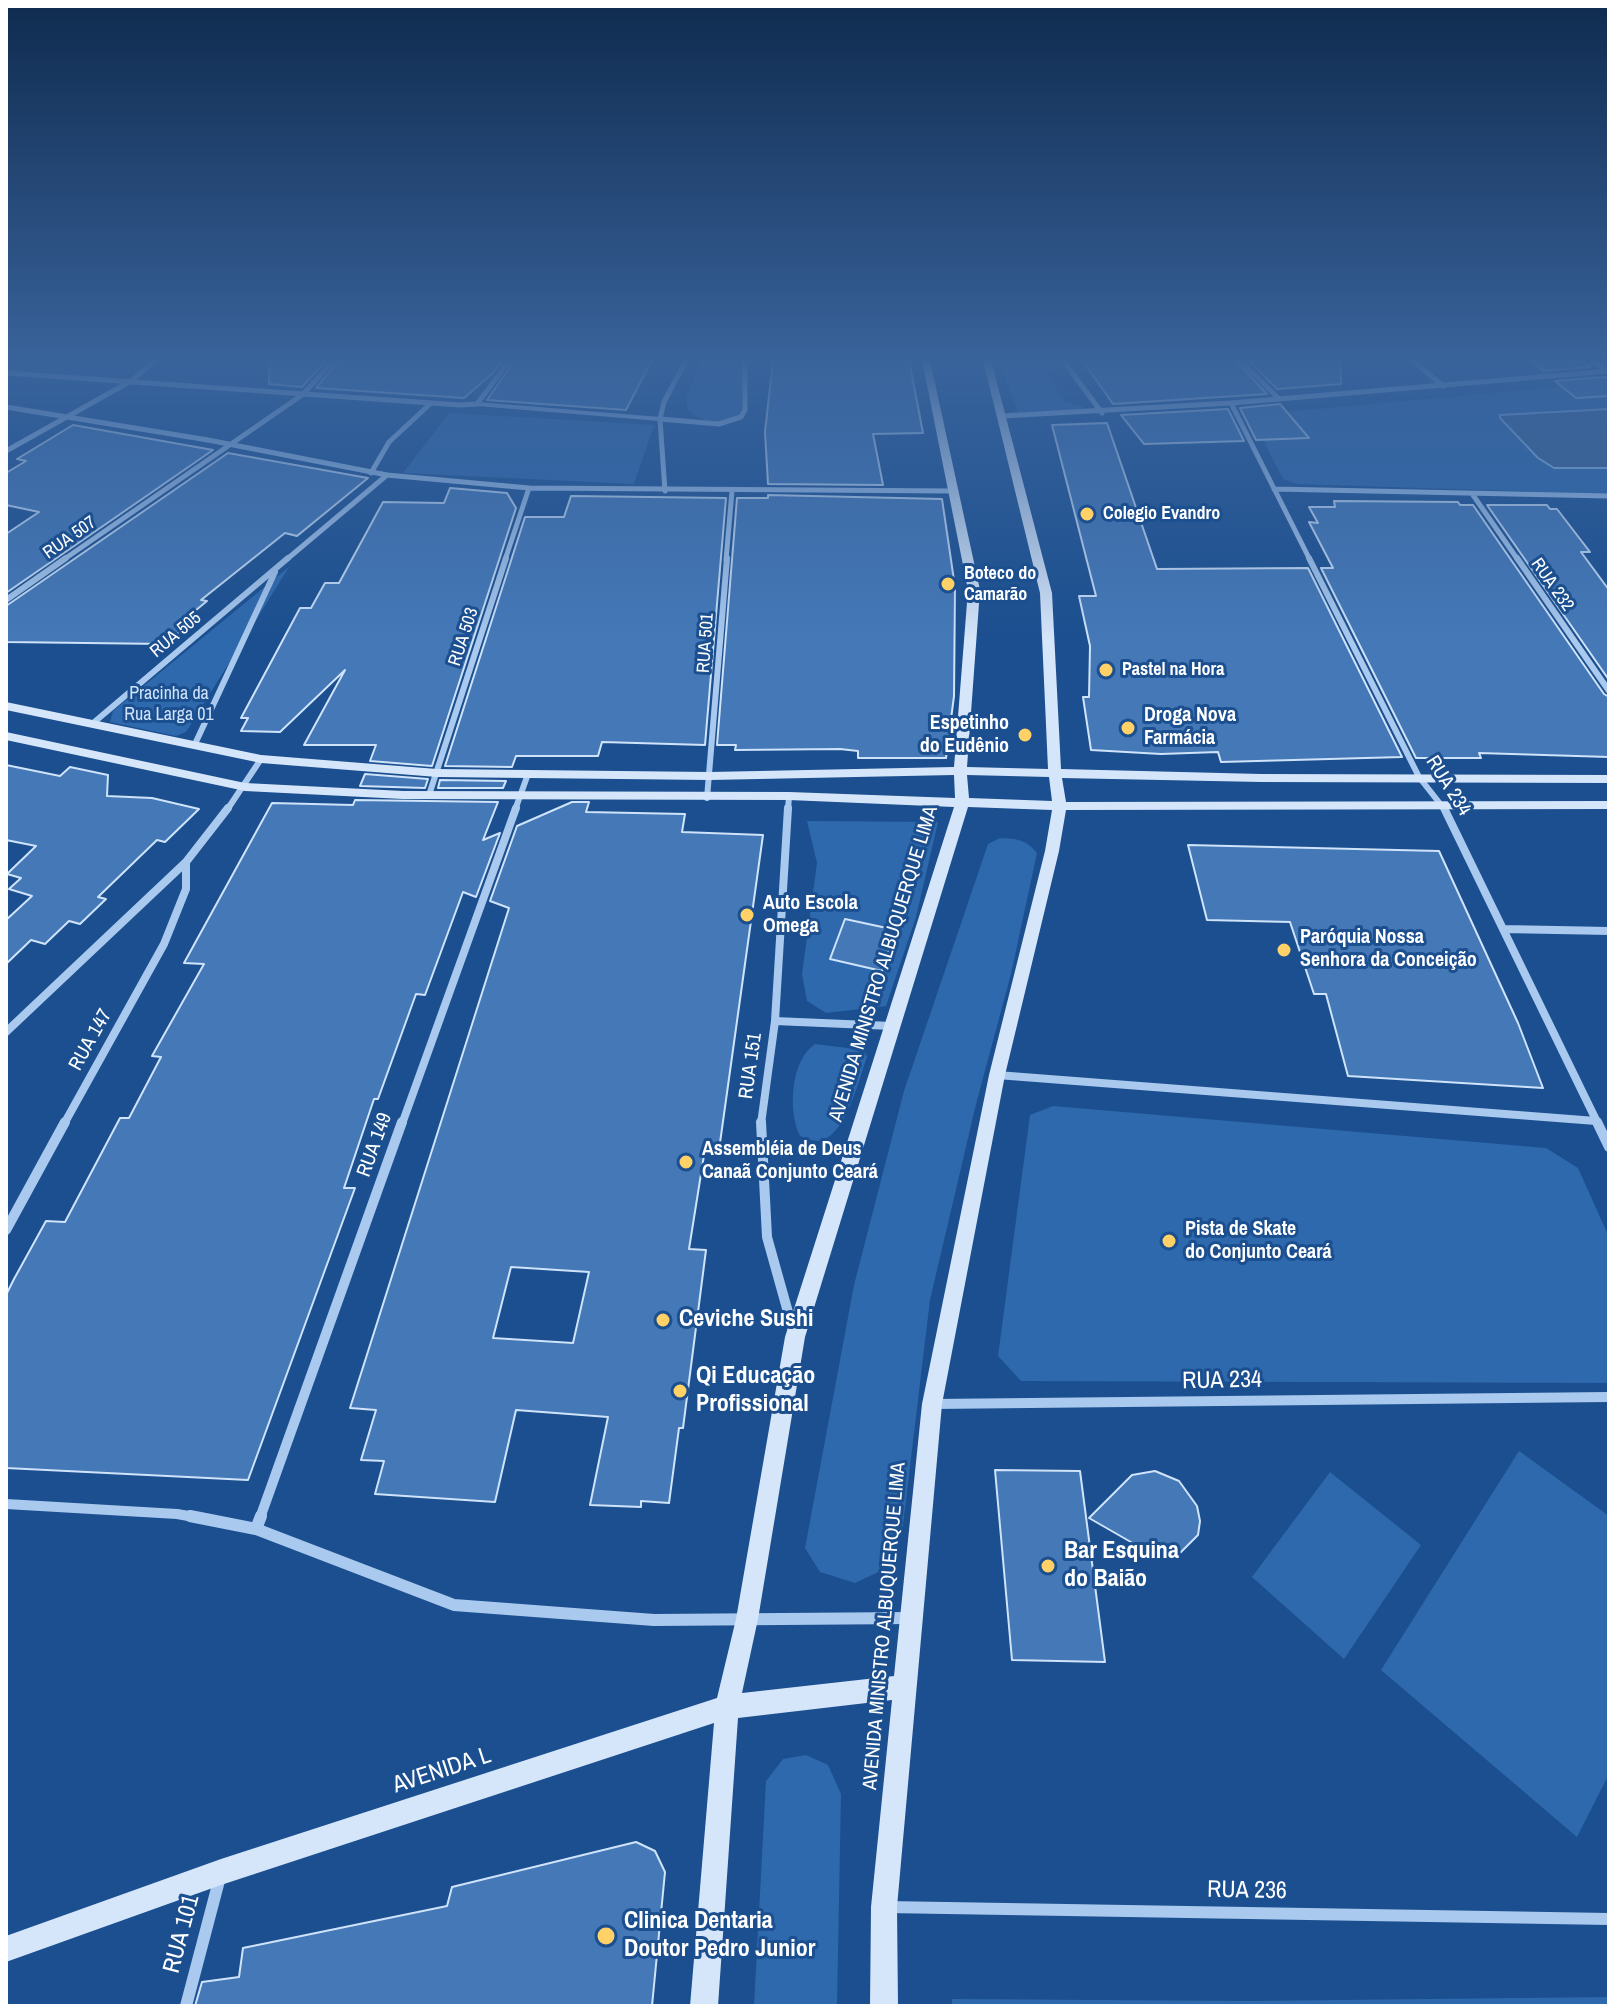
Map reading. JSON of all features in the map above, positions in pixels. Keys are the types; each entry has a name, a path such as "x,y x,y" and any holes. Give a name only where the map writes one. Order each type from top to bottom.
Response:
{"street":[{"name":"RUA 507","path":"6,600 214,454"},
{"path":"277,454 371,473 529,488 952,491"},
{"path":"371,473 380,454"},
{"path":"662,454 665,491"},
{"name":"AVENIDA MINISTRO ALBUQUERQUE LIMA","path":"704,2006 727,1707 747,1619 795,1337 962,803 960,771 974,590 947,454"},
{"name":"AVENIDA MINISTRO ALBUQUERQUE LIMA","path":"884,2006 884,1907 932,1404 997,1075 1052,851 1060,806 1055,773 1046,593 1011,454"},
{"name":"RUA 234","path":"1256,454 1419,777 1442,804 1609,1147"},
{"name":"RUA 505","path":"92,724 387,475"},
{"name":"RUA 503","path":"429,795 529,488"},
{"path":"1274,489 1609,496"},
{"name":"RUA 501","path":"707,798 732,491"},
{"name":"RUA 232","path":"1473,495 1609,691"},
{"name":"RUA 505","path":"195,744 277,567"},
{"path":"6,706 261,759 437,773 710,776 960,771 1261,778 1609,779"},
{"path":"9,740 245,787 429,795 789,796 1060,806 1609,805"},
{"path":"6,1032 186,862 245,787 261,759"},
{"name":"RUA 149","path":"256,1529 528,774"},
{"path":"1261,778 1270,805"},
{"name":"RUA 151","path":"789,796 775,1021 760,1129 767,1237 795,1337"},
{"name":"RUA 147","path":"6,1230 164,944 186,889 186,862"},
{"path":"1503,929 1609,931"},
{"path":"775,1021 892,1026"},
{"path":"997,1075 1596,1121"},
{"name":"RUA 234","path":"932,1404 1609,1397"},
{"path":"6,1504 177,1514 256,1529 454,1605 654,1620 911,1618"},
{"name":"AVENIDA L","path":"6,1949 221,1872 727,1707 905,1687"},
{"name":"RUA 101","path":"186,2006 221,1872"},
{"name":"RUA 236","path":"884,1907 1609,1919"}],"green space":[{"path":"418,454 644,454 634,484 403,473"},
{"path":"1270,454 1609,454 1609,494 1297,484 1283,479"},
{"name":"Pracinha da Rua Larga 01","path":"289,567 186,732 176,736 110,722 113,711"},
{"path":"807,821 938,822 916,917 886,1006 826,1013 807,1001 802,974 817,863","holes":["845,920 896,930 882,971 830,959"]},
{"path":"1000,838 1021,841 1037,853 1011,974 976,1104 930,1300 902,1533 889,1567 855,1583 820,1572 805,1548 854,1285 904,1091 988,844"},
{"path":"815,1044 864,1050 867,1057 843,1119 828,1138 818,1141 800,1136 793,1101 800,1062"},
{"path":"1053,1106 1546,1148 1578,1168 1609,1237 1609,1383 1021,1381 998,1356 1030,1115"},
{"path":"1519,1451 1609,1516 1609,1774 1577,1837 1381,1670"},
{"path":"1330,1472 1421,1545 1344,1659 1252,1577"},
{"path":"806,1755 828,1765 841,1794 837,2006 754,2006 766,1781 783,1759"},
{"path":"1609,1997 1609,2006 952,2006 952,1999 1250,2001"}],"shaded area":[{"path":"1534,454 1609,454 1609,468 1554,468"}],"building":[{"path":"25,454 207,454 6,593 6,534 39,512 6,505 6,473 26,461 17,459"},
{"path":"227,454 368,478 297,536 285,533 201,600 207,601 190,615 198,617 165,644 6,642 6,606"},
{"path":"766,454 877,454 883,485 768,484"},
{"path":"1059,454 1118,454 1157,569 1308,568 1402,757 1221,762 1218,752 1161,754 1091,750 1083,697 1089,697 1090,646 1079,596 1096,596"},
{"path":"450,488 507,493 516,508 432,766 370,761 376,745 304,745 345,670 280,732 241,731 248,718 241,718 300,608 311,608 325,583 339,583 383,502 444,503"},
{"path":"768,495 942,499 955,587 954,696 946,758 858,758 858,751 840,749 735,750 736,745 717,745 737,498 768,498"},
{"path":"571,496 726,498 705,745 602,742 598,756 516,756 512,767 445,766 525,517 564,517"},
{"path":"1334,501 1458,502 1460,505 1473,505 1609,697 1609,757 1479,753 1481,758 1416,758 1321,568 1333,568 1309,522 1318,523 1309,507 1335,507"},
{"path":"1487,505 1547,505 1550,509 1557,509 1590,552 1581,552 1609,590 1609,680"},
{"path":"6,765 60,776 70,767 108,775 107,796 152,798 199,809 165,842 157,840 98,897 106,899 80,924 69,921 45,944 31,940 6,964 6,920 32,896 9,889 21,878 7,874 36,846 6,840"},
{"path":"365,774 428,779 425,788 360,786"},
{"path":"440,780 506,781 503,788 438,788"},
{"path":"355,800 498,802 483,840 500,833 476,897 463,892 425,995 416,994 378,1099 374,1099 344,1188 355,1188 248,1480 6,1468 6,1295 14,1279 46,1221 65,1222 120,1118 129,1118 161,1057 152,1056 204,964 184,963 272,803 353,805"},
{"path":"572,802 589,802 586,812 685,814 682,832 763,835 719,1150 705,1149 689,1249 706,1250 683,1428 679,1428 669,1503 641,1501 641,1507 590,1505 608,1417 516,1410 495,1502 375,1494 384,1461 361,1460 376,1410 350,1408 509,908 490,901 517,826","holes":["511,1267 589,1272 573,1343 493,1338"]},
{"path":"1188,845 1439,851 1518,1023 1543,1088 1348,1076 1326,994 1314,994 1290,922 1207,920"},
{"path":"845,919 896,930 882,971 830,959"},
{"name":"Bar Esquina do Baião","path":"995,1470 1080,1471 1105,1662 1012,1660"},
{"path":"1155,1471 1179,1481 1197,1506 1200,1521 1198,1535 1179,1554 1150,1553 1089,1518 1132,1475"},
{"path":"636,1842 655,1851 665,1872 652,2006 195,2006 202,1982 239,1977 243,1948 447,1906 452,1887"}],"place":[{"name":"Colegio Evandro","path":"1087,514"},
{"name":"Boteco do Camarão","path":"948,584"},
{"name":"Pastel na Hora","path":"1106,670"},
{"name":"Droga Nova Farmácia","path":"1128,728"},
{"name":"Espetinho do Eudênio","path":"1025,735"},
{"name":"Auto Escola Omega","path":"747,915"},
{"name":"Paróquia Nossa Senhora da Conceição","path":"1284,950"},
{"name":"Assembléia de Deus Canaã Conjunto Ceará","path":"686,1162"},
{"name":"Pista de Skate do Conjunto Ceará","path":"1169,1241"},
{"name":"Ceviche Sushi","path":"663,1320"},
{"name":"Qi Educação Profissional","path":"680,1391"},
{"name":"Bar Esquina do Baião","path":"1048,1566"},
{"name":"Clinica Dentaria Doutor Pedro Junior","path":"606,1936"}]}
